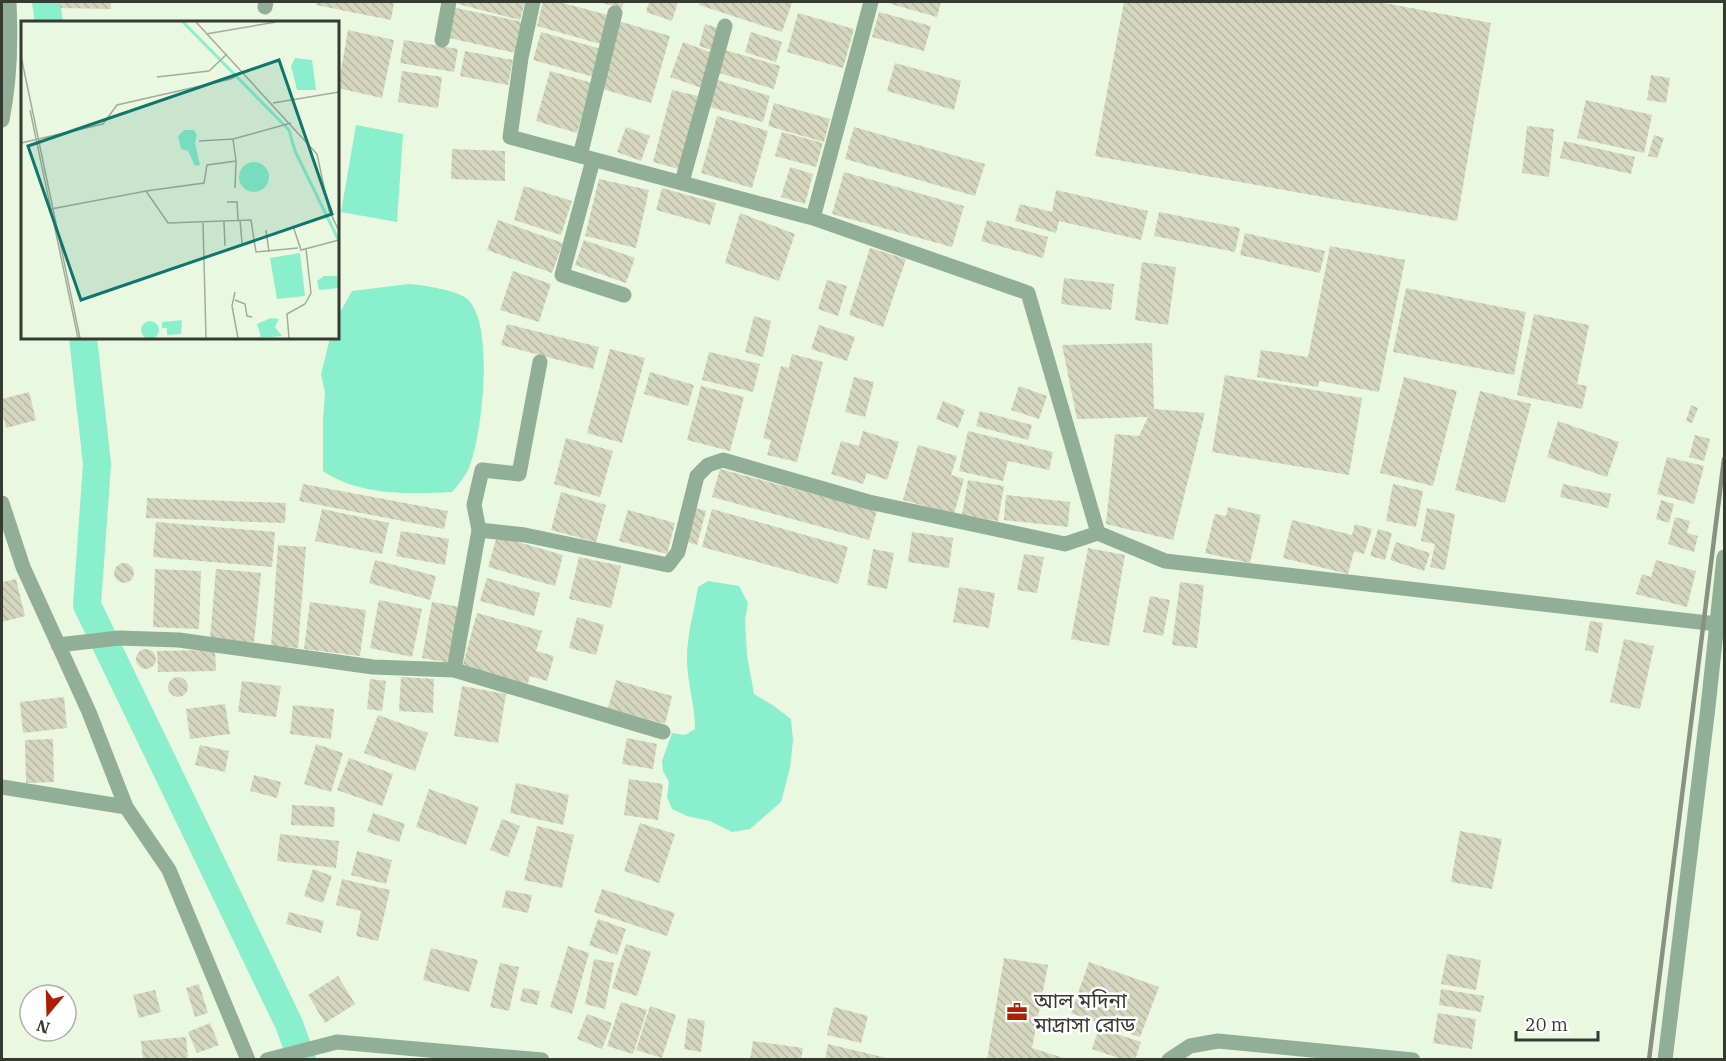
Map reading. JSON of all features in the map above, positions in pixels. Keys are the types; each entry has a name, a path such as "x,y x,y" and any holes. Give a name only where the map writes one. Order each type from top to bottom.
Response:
{"street":[{"path":"2,120 8,92 11,34 9,2"},
{"path":"441,40 449,2"},
{"path":"533,2 521,58 510,136 813,218 1028,293 1098,533"},
{"path":"813,218 871,2"},
{"path":"615,13 562,275 624,296"},
{"path":"682,182 725,26"},
{"path":"454,670 479,530 474,505 482,470 519,474 540,362"},
{"path":"479,530 525,534 668,566 678,552 697,476 708,465 723,460 870,502 1065,544 1098,533 1165,561 1717,624"},
{"path":"2,503 23,567 89,712 126,807 169,870 248,1059"},
{"path":"1665,1059 1725,557"},
{"path":"58,645 119,638 179,640 373,667 454,670 663,732"},
{"path":"2,787 126,807"},
{"path":"1169,1059 1190,1046 1218,1041 1413,1059"},
{"path":"267,1059 337,1042 542,1059"}],"shaded area":[{"path":"356,125 403,134 397,222 341,212"},
{"path":"409,284 430,287 461,295 475,310 481,330 484,354 484,381 478,434 468,470 452,492 385,492 353,485 323,471 325,393 321,374 330,339 339,339 339,314 352,291"},
{"path":"708,581 739,586 748,603 745,620 747,655 754,694 791,719 793,740 790,768 781,802 750,829 732,832 710,821 687,816 672,809 667,797 669,782 663,771 662,761 672,733 685,735 695,729 687,653 698,587"}],"building":[{"path":"60,2 111,2 111,9 59,8"},
{"path":"317,2 394,2 391,20 316,5"},
{"path":"458,2 525,2 520,20 458,4"},
{"path":"543,2 559,2 608,15 600,44 537,26"},
{"path":"598,2 624,2 622,8"},
{"path":"649,2 678,2 672,21 646,12"},
{"path":"700,2 792,3 782,32 699,5"},
{"path":"884,2 941,2 937,17"},
{"path":"1124,2 1379,2 1491,23 1457,221 1095,156"},
{"path":"451,7 523,22 516,53 445,37"},
{"path":"879,12 931,26 924,51 872,37"},
{"path":"798,13 854,29 843,68 787,52"},
{"path":"618,21 670,36 651,103 599,88"},
{"path":"705,24 721,29 715,51 699,46"},
{"path":"348,30 394,40 382,98 339,88"},
{"path":"541,32 601,49 594,77 533,60"},
{"path":"751,32 782,42 776,62 745,52"},
{"path":"404,40 458,49 454,72 400,63"},
{"path":"683,42 715,54 702,88 670,77"},
{"path":"725,50 780,66 774,89 719,73"},
{"path":"465,51 513,60 508,85 460,76"},
{"path":"895,63 961,81 954,110 887,91"},
{"path":"402,71 442,77 438,108 398,102"},
{"path":"550,71 592,83 577,133 536,121"},
{"path":"1651,75 1670,78 1666,103 1647,100"},
{"path":"717,80 770,96 763,122 710,107"},
{"path":"672,90 698,96 679,169 653,162"},
{"path":"1586,100 1652,115 1644,153 1577,138"},
{"path":"774,103 830,119 824,142 768,126"},
{"path":"717,116 768,131 752,188 701,173"},
{"path":"1527,126 1554,129 1549,177 1522,173"},
{"path":"626,127 650,136 641,161 617,152"},
{"path":"854,127 985,164 975,196 845,159"},
{"path":"782,132 823,143 816,167 775,156"},
{"path":"1654,135 1664,138 1657,158 1648,156"},
{"path":"1564,141 1635,157 1631,174 1560,158"},
{"path":"452,149 505,151 505,181 451,179"},
{"path":"790,167 813,174 805,204 781,197"},
{"path":"844,172 964,206 952,247 832,214"},
{"path":"599,179 649,190 636,248 585,236"},
{"path":"524,186 572,201 561,235 514,220"},
{"path":"662,188 716,203 710,225 656,210"},
{"path":"1056,190 1148,211 1141,240 1059,221 1056,233 1015,221 1020,204 1052,212"},
{"path":"1159,212 1240,228 1235,252 1154,236"},
{"path":"740,213 795,234 779,281 725,263"},
{"path":"498,220 563,243 552,273 487,250"},
{"path":"987,220 1048,237 1043,258 981,241"},
{"path":"1245,233 1325,251 1320,273 1240,255"},
{"path":"584,240 635,258 626,283 575,265"},
{"path":"1330,246 1405,260 1379,392 1319,381 1318,387 1257,377 1261,350 1308,357"},
{"path":"870,248 906,259 883,327 849,315"},
{"path":"1142,262 1176,267 1168,325 1135,320"},
{"path":"513,271 551,284 539,322 500,310"},
{"path":"1064,278 1114,284 1111,310 1061,304"},
{"path":"827,280 847,286 838,316 818,309"},
{"path":"1406,288 1526,312 1514,375 1393,352"},
{"path":"1534,314 1589,325 1577,384 1587,386 1582,409 1517,395"},
{"path":"754,316 771,321 763,357 745,352"},
{"path":"507,324 599,347 593,369 501,345"},
{"path":"819,325 855,337 847,361 811,349"},
{"path":"1152,343 1154,409 1205,413 1173,540 1106,524 1115,434 1139,436 1148,417 1077,419 1062,345"},
{"path":"610,349 645,358 622,443 587,433"},
{"path":"709,352 760,364 753,392 702,380"},
{"path":"792,354 823,362 797,462 767,455 771,440 763,438 781,366 789,368"},
{"path":"650,372 694,385 688,406 644,394"},
{"path":"1225,375 1362,398 1349,475 1212,452"},
{"path":"854,377 874,382 865,417 845,412"},
{"path":"1404,377 1457,391 1433,486 1380,473"},
{"path":"701,386 744,397 730,451 687,440"},
{"path":"1019,386 1047,396 1039,419 1011,410"},
{"path":"1480,391 1531,404 1505,503 1455,490"},
{"path":"29,392 36,420 6,428 2,399"},
{"path":"943,401 965,410 958,428 936,419"},
{"path":"1691,405 1698,408 1692,423 1686,421"},
{"path":"980,411 1032,425 1028,440 976,426"},
{"path":"1558,421 1619,442 1607,477 1547,457"},
{"path":"863,431 899,442 887,480 867,473 863,484 831,474 841,441 859,446"},
{"path":"968,431 1053,452 1049,470 1008,461 1003,481 959,471"},
{"path":"1695,435 1710,439 1704,461 1689,457"},
{"path":"566,438 613,451 600,497 554,484"},
{"path":"918,445 957,456 951,475 964,479 954,514 903,500"},
{"path":"1667,457 1704,466 1694,504 1657,494"},
{"path":"720,469 877,511 869,540 712,497"},
{"path":"968,480 1004,486 998,521 962,515"},
{"path":"303,484 448,511 444,529 299,501"},
{"path":"1393,484 1423,491 1416,527 1386,521"},
{"path":"1563,484 1611,494 1608,508 1560,497"},
{"path":"561,492 606,505 596,542 551,530"},
{"path":"1006,495 1070,502 1068,527 1004,520"},
{"path":"147,498 286,503 285,523 146,518"},
{"path":"1661,500 1674,504 1669,523 1656,519"},
{"path":"1228,507 1261,515 1250,563 1205,553 1215,514 1226,516"},
{"path":"695,508 706,511 697,545 686,542"},
{"path":"1427,508 1455,514 1445,570 1430,567 1435,544 1421,541"},
{"path":"322,509 389,523 382,554 315,541"},
{"path":"712,509 848,547 838,584 702,547"},
{"path":"628,510 675,523 667,554 619,541"},
{"path":"1675,517 1690,521 1687,533 1698,536 1694,552 1668,544"},
{"path":"1292,520 1352,535 1355,524 1372,529 1364,554 1354,551 1348,574 1283,558"},
{"path":"156,522 275,532 272,567 153,557"},
{"path":"1378,529 1392,533 1385,560 1370,556"},
{"path":"401,531 449,539 445,565 396,556"},
{"path":"912,532 953,538 949,568 908,562"},
{"path":"497,536 563,555 555,586 488,567"},
{"path":"1396,542 1430,553 1424,571 1390,560"},
{"path":"278,545 306,547 298,648 271,646"},
{"path":"1088,548 1125,555 1109,646 1071,639"},
{"path":"873,549 894,553 887,589 867,585"},
{"path":"1024,554 1044,557 1037,593 1017,590"},
{"path":"579,557 621,566 611,608 569,599"},
{"path":"375,560 436,576 430,600 369,583"},
{"path":"1656,560 1696,571 1687,607 1636,594 1642,574 1651,577"},
{"path":"124,563 131,566 134,573 131,580 124,583 117,580 114,573 117,566"},
{"path":"155,569 201,571 199,629 153,627"},
{"path":"216,569 261,573 254,643 210,639"},
{"path":"487,578 540,593 534,616 480,601"},
{"path":"16,579 25,616 2,622 2,582"},
{"path":"1180,582 1204,585 1197,648 1172,645"},
{"path":"959,587 995,593 989,628 953,622"},
{"path":"1150,596 1170,600 1163,636 1143,632"},
{"path":"379,600 422,609 412,657 370,648"},
{"path":"310,602 366,610 360,656 304,649"},
{"path":"432,602 460,607 451,663 422,658"},
{"path":"477,613 542,631 536,651 554,656 547,681 530,676 527,686 462,668"},
{"path":"577,617 604,625 596,655 569,648"},
{"path":"1590,621 1603,623 1598,653 1585,650"},
{"path":"1624,639 1654,646 1640,709 1610,702"},
{"path":"146,649 153,652 156,659 153,666 146,669 139,666 136,659 139,652"},
{"path":"215,650 216,671 158,672 157,651"},
{"path":"178,677 185,680 188,687 185,694 178,697 171,694 168,687 171,680"},
{"path":"401,677 434,679 433,713 399,711"},
{"path":"370,679 386,681 382,711 367,709"},
{"path":"616,680 672,696 665,724 608,708"},
{"path":"242,681 281,686 276,717 238,712"},
{"path":"462,686 506,694 498,743 454,736"},
{"path":"64,697 67,728 23,733 20,702"},
{"path":"225,704 230,734 190,739 186,709"},
{"path":"293,705 334,709 331,739 290,734"},
{"path":"378,715 428,733 415,771 364,753"},
{"path":"627,738 657,744 653,769 622,764"},
{"path":"53,739 54,782 26,783 25,740"},
{"path":"316,744 343,753 331,792 304,784"},
{"path":"200,745 229,751 225,772 195,765"},
{"path":"349,758 393,774 382,806 337,790"},
{"path":"254,775 281,782 277,798 250,791"},
{"path":"629,779 663,784 658,820 624,815"},
{"path":"516,783 569,795 563,825 510,813"},
{"path":"429,789 479,807 466,845 416,827"},
{"path":"292,805 335,807 334,827 291,825"},
{"path":"373,813 405,824 399,842 367,832"},
{"path":"502,819 520,826 508,857 490,850"},
{"path":"640,823 675,834 659,883 624,871"},
{"path":"537,826 574,835 562,888 524,880"},
{"path":"1460,831 1502,839 1492,889 1451,882"},
{"path":"280,834 339,841 336,868 277,861"},
{"path":"357,851 392,860 386,884 351,875"},
{"path":"313,869 332,876 323,903 304,896"},
{"path":"342,879 390,890 378,941 356,936 361,911 336,905"},
{"path":"602,889 675,913 667,936 594,912"},
{"path":"506,890 532,895 528,913 502,907"},
{"path":"289,912 324,921 321,933 286,924"},
{"path":"598,919 626,929 617,955 589,945"},
{"path":"626,944 651,952 637,996 612,988"},
{"path":"568,946 589,953 572,1014 550,1007"},
{"path":"431,948 478,960 469,992 423,980"},
{"path":"1447,954 1481,960 1476,990 1441,984"},
{"name":"আল মদিনা মাদ্রাসা রোড","path":"1004,958 1048,965 1032,1048 1070,1060 987,1060"},
{"path":"594,959 614,963 605,1009 585,1004"},
{"path":"1089,962 1159,987 1140,1037 1071,1013"},
{"path":"500,963 519,967 509,1011 490,1007"},
{"path":"338,976 355,1004 325,1023 308,995"},
{"path":"199,984 208,1013 195,1017 186,988"},
{"path":"523,988 540,991 537,1005 520,1001"},
{"path":"1441,989 1484,996 1481,1012 1439,1005"},
{"path":"155,990 161,1012 139,1018 133,995"},
{"path":"621,1002 647,1010 633,1054 607,1046"},
{"path":"650,1006 676,1015 662,1058 636,1050"},
{"path":"834,1007 868,1016 861,1043 827,1035"},
{"path":"1438,1013 1476,1019 1472,1049 1433,1043"},
{"path":"587,1014 612,1023 602,1049 577,1039"},
{"path":"688,1018 705,1021 701,1052 684,1049"},
{"path":"210,1023 219,1045 197,1053 188,1032"},
{"path":"1099,1028 1141,1042 1135,1060 1124,1060 1092,1049"},
{"path":"186,1037 188,1058 143,1060 141,1041"},
{"path":"753,1041 803,1048 801,1060 750,1060"},
{"path":"828,1044 891,1059 891,1060 825,1060"}],"waterway":[{"path":"46,2 49,21"},
{"path":"83,339 97,464 87,605 289,1024 302,1060"}],"railway":[{"path":"1649,1060 1724,459"}],"place":[{"name":"আল মদিনা মাদ্রাসা রোড","path":"1017,1012"}]}
